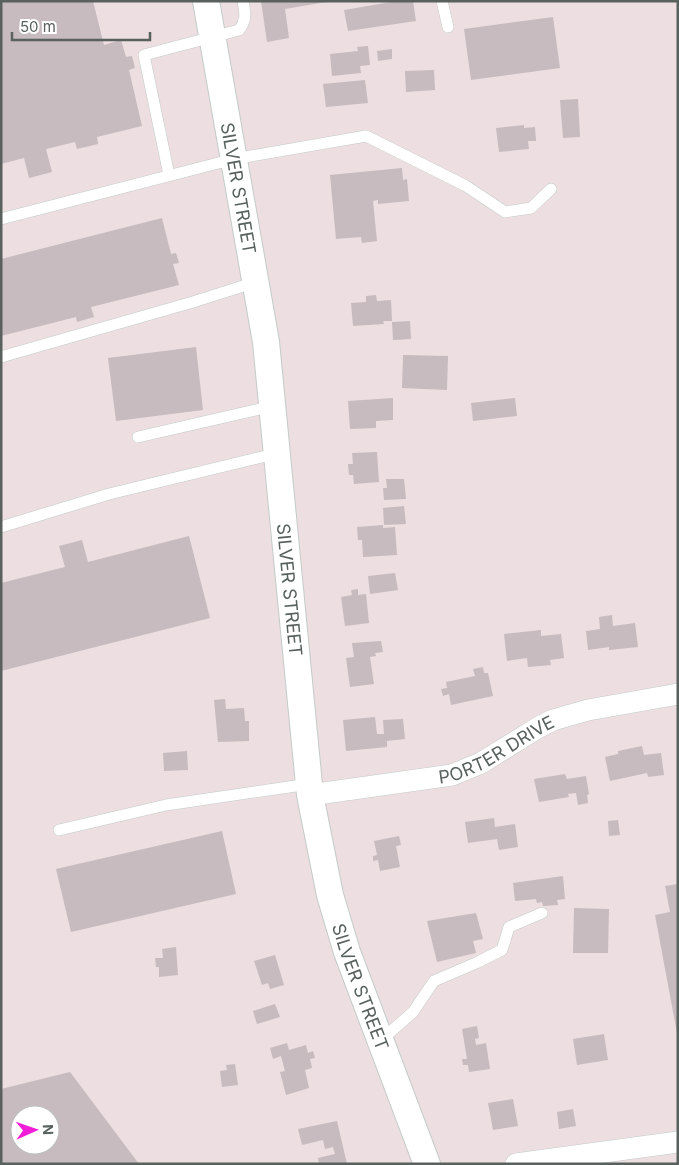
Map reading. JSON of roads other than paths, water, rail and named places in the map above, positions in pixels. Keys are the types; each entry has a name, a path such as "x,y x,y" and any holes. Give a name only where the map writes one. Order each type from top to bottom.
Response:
{"street":[{"name":"SILVER STREET","path":"206,1 266,342 310,790 330,895 347,952 426,1164"},
{"name":"PORTER DRIVE","path":"310,790 452,775 481,763 539,726 553,720 588,710 678,694"},
{"path":"516,1164 678,1142"}],"lane":[{"path":"169,175 144,55 238,30 244,24 246,16 243,1"},
{"path":"442,1 448,27"},
{"path":"1,218 234,158 366,136 466,186 505,212 531,208 551,189"},
{"path":"1,357 256,282"},
{"path":"138,437 273,406"},
{"path":"1,527 109,494 278,453"},
{"path":"58,830 166,805 310,790"},
{"path":"381,1040 413,1012 434,980 502,950 509,927 542,913"}]}
